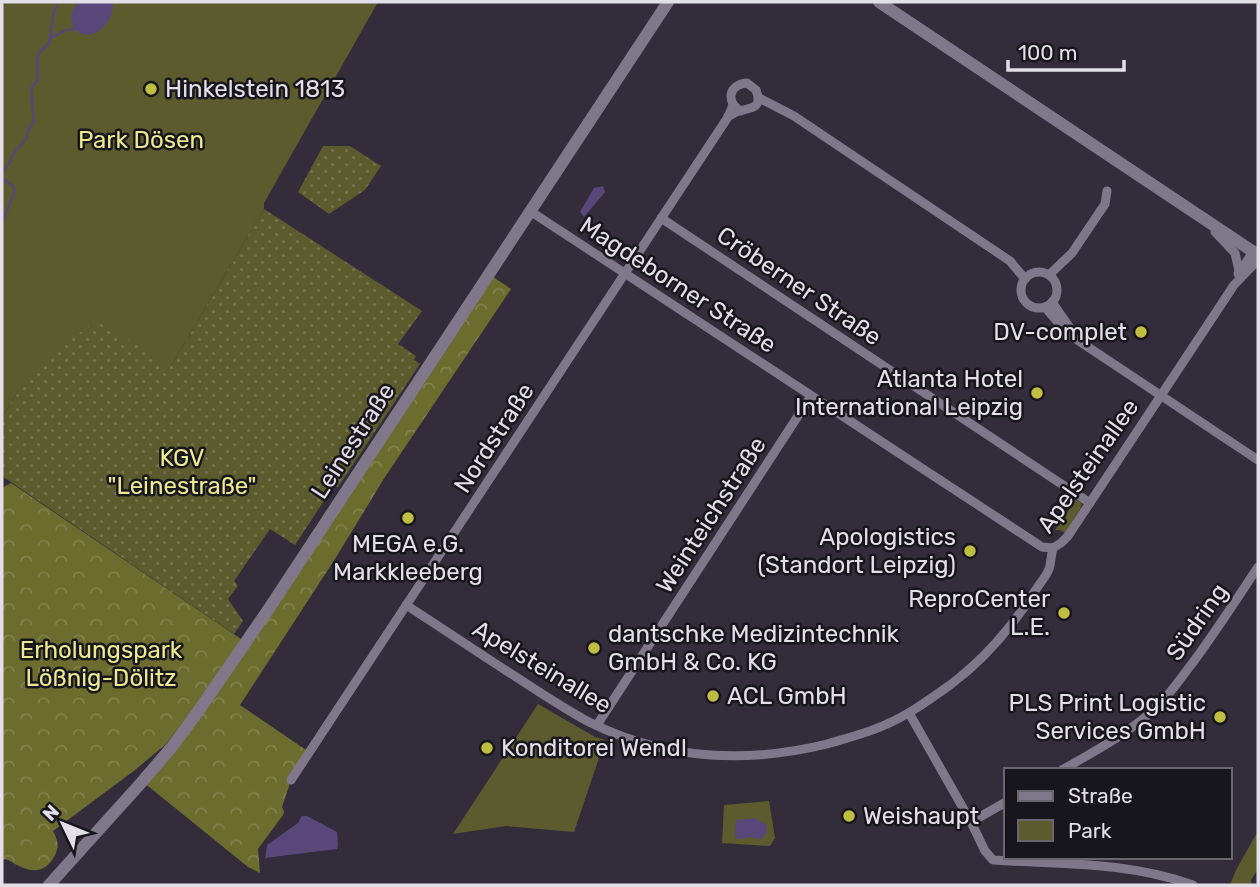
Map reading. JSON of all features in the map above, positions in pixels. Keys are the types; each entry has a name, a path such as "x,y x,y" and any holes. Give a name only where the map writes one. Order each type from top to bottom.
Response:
{"main road":[{"name":"Leinestraße","path":"49,885 141,783 197,713 254,631 668,2"},
{"path":"879,2 1197,213 1256,256"}],"street":[{"name":"Nordstraße","path":"747,83 754,86 759,98 757,104 752,109 737,107 731,100 734,88 747,83"},
{"name":"Nordstraße","path":"759,98 794,116 1010,261 1025,279 1021,292 1025,302 1035,308 1049,305"},
{"name":"Nordstraße","path":"291,780 728,116 737,107"},
{"path":"1049,275 1072,253 1105,204 1107,191"},
{"name":"Magdeborner Straße","path":"530,211 1042,547 1052,548"},
{"path":"1197,213 1232,247 1239,271"},
{"name":"Cröberner Straße","path":"661,218 1090,503"},
{"name":"Apelsteinallee","path":"1234,285 1239,271 1256,256"},
{"name":"Apelsteinallee","path":"406,605 540,693 597,725 645,745 728,757 783,753 857,736 887,724 909,713 970,670 1019,616 1049,569 1052,548 1061,544 1068,536 1256,256"},
{"path":"1025,279 1037,272 1049,275 1057,289 1055,298 1049,305 1079,341 1258,460"},
{"name":"Weinteichstraße","path":"597,725 811,396"},
{"name":"Südring","path":"1065,768 1112,741 1156,707 1211,638 1258,567"},
{"path":"909,713 985,851 993,860 1108,866 1148,871 1193,885"},
{"path":"971,822 1004,803"}],"green space":[{"name":"Park Dösen","path":"2,2 378,2 264,203 264,209 171,366 23,383 2,417"},
{"path":"323,146 350,146 381,166 365,190 329,214 298,192"},
{"name":"KGV \"Leinestraße\"","path":"264,209 422,311 398,344 416,356 414,360 420,364 338,487 333,487 295,545 270,529 234,581 238,586 228,599 243,621 234,634 2,476 2,417 23,383 50,356 96,320 171,366"},
{"path":"489,274 511,289 385,477 240,705 309,752 291,780 282,807 283,815 258,849 260,873 248,867 143,782 171,748"},
{"name":"Erholungspark Lößnig-Dölitz","path":"11,483 241,639 166,744 53,831 58,844 56,853 47,866 38,870 2,859 2,488"},
{"path":"1071,495 1082,504 1080,509 1065,533 1055,530 1073,504 1067,500"},
{"path":"538,704 605,740 574,832 506,826 453,834"},
{"path":"769,801 775,838 770,846 722,843 724,805"},
{"path":"1258,831 1258,869 1251,880 1252,885 1230,885 1236,870"}],"shaded area":[{"path":"78,2 114,2 111,16 102,29 85,35 74,27 73,11"},
{"path":"603,186 605,192 584,217 580,212 594,188"},
{"path":"302,816 337,832 337,849 265,858 267,845 298,823"},
{"path":"755,818 767,825 766,834 761,839 747,837 740,840 735,837 736,820"}],"waterway":[{"path":"9,164 34,122 31,89 38,79 37,58 49,43 54,12 59,2"},
{"path":"69,30 76,28"},
{"path":"50,38 66,30"},
{"path":"2,173 7,166"},
{"path":"2,178 15,190 2,223"}],"place":[{"name":"Hinkelstein 1813","path":"151,89"},
{"name":"DV-complet","path":"1141,332"},
{"name":"Atlanta Hotel International Leipzig","path":"1037,393"},
{"name":"MEGA e.G. Markkleeberg","path":"408,518"},
{"name":"Apologistics (Standort Leipzig)","path":"970,551"},
{"name":"ReproCenter L.E.","path":"1064,613"},
{"name":"dantschke Medizintechnik GmbH & Co. KG","path":"594,648"},
{"name":"ACL GmbH","path":"713,696"},
{"name":"PLS Print Logistic Services GmbH","path":"1220,717"},
{"name":"Konditorei Wendl","path":"487,748"},
{"name":"Weishaupt","path":"849,816"}]}
